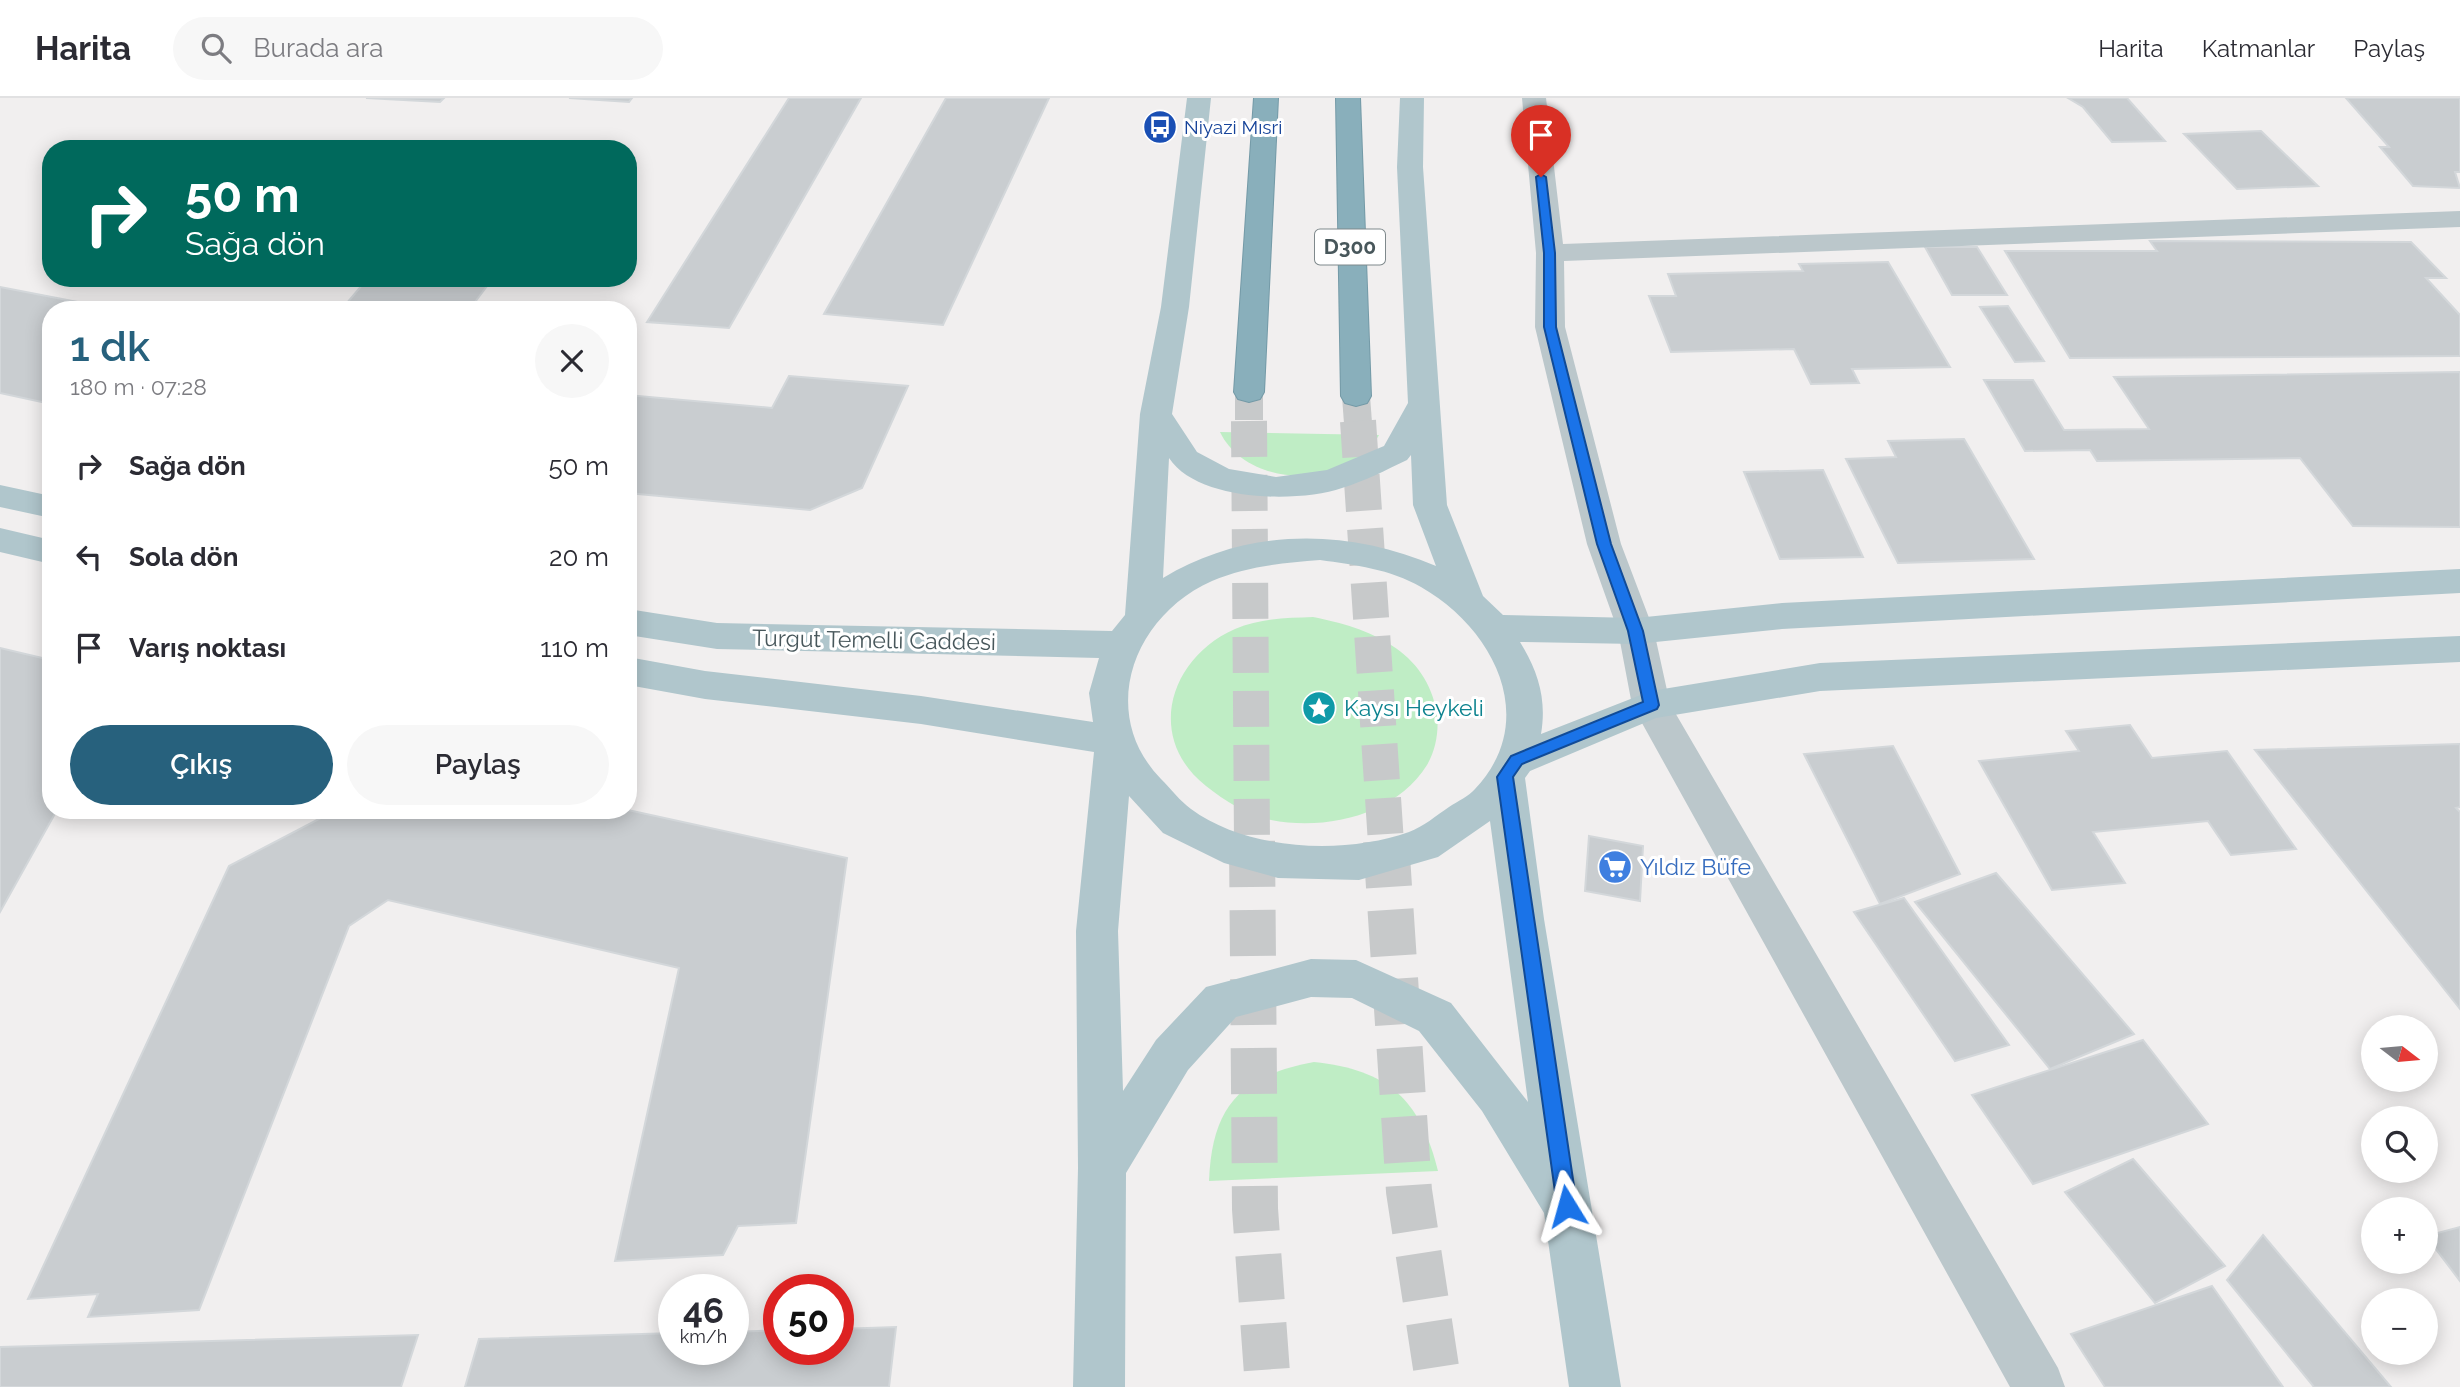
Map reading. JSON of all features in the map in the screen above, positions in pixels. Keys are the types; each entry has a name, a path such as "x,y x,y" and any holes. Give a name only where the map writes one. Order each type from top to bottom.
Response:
{"highway":[{"path":"1249,392 1266,98"},
{"name":"D300","path":"1348,98 1356,396"}],"main road":[{"path":"1099,1387 1102,1168 1097,931 1114,740 1108,693 1132,632 1156,414 1175,307 1199,98"},
{"path":"1412,98 1410,167 1422,406 1430,505 1468,602"},
{"path":"1156,414 1186,459 1220,478 1276,488 1333,480 1396,453 1422,406"},
{"path":"0,496 42,505"},
{"path":"0,540 42,550"},
{"path":"1114,740 1129,771 1177,821 1238,851 1278,861 1359,863 1424,845 1489,801 1511,768 1526,712 1518,670 1494,628 1468,602 1433,578 1398,563 1365,554 1320,548 1253,554 1198,573 1161,596 1132,632"},
{"path":"1494,628 1636,631 1782,616 2460,581"},
{"name":"Turgut Temelli Caddesi","path":"637,623 717,636 1132,632"},
{"path":"1511,768 1651,705 1820,677 2460,649"},
{"path":"637,673 705,685 921,710 1114,740"},
{"path":"1511,768 1567,1206 1595,1387"},
{"path":"1102,1168 1172,1055 1222,1001 1311,978 1356,979 1435,1017 1498,1096 1567,1206"}],"street":[{"path":"1534,98 1550,253 1550,327 1604,544 1636,631 1651,705 2039,1387"},
{"path":"1550,253 2460,219"}],"green space":[{"path":"1220,432 1379,435 1365,453 1346,466 1323,474 1299,476 1275,473 1252,464 1233,451"},
{"path":"1313,617 1374,636 1408,658 1421,673 1431,692 1437,714 1436,740 1427,765 1414,782 1379,807 1336,821 1292,823 1271,820 1253,815 1229,802 1206,786 1187,767 1176,745 1171,723 1173,700 1181,679 1194,659 1212,642 1235,629 1254,623"},
{"path":"1314,1062 1362,1072 1397,1092 1421,1125 1431,1146 1438,1171 1209,1181 1216,1133 1224,1114 1235,1099 1249,1086 1267,1076"}],"building":[{"path":"366,98 444,98 440,102"},
{"path":"569,98 632,98 629,102"},
{"path":"789,98 861,98 729,328 647,322"},
{"path":"946,98 1049,98 943,325 824,314"},
{"path":"2068,98 2127,98 2165,141 2112,142 2083,107"},
{"path":"2346,98 2460,98 2460,172 2455,172 2460,188 2413,186 2380,147 2389,147"},
{"path":"2261,131 2318,186 2237,189 2184,134"},
{"path":"2150,241 2411,242 2446,278 2426,278 2460,315 2460,356 2070,358 2005,251 2157,251"},
{"path":"1925,247 1977,247 2007,295 1952,295"},
{"path":"1888,262 1950,367 1852,369 1859,383 1811,384 1794,349 1671,352 1649,296 1676,296 1668,274 1803,271 1799,264"},
{"path":"0,287 72,301 42,301 42,402 0,393"},
{"path":"360,287 486,287 476,301 349,301"},
{"path":"2008,306 2044,361 2015,362 1980,307"},
{"path":"2460,372 2460,527 2353,526 2300,458 2097,461 2090,450 2025,451 1984,380 2033,380 2064,430 2149,429 2114,377"},
{"path":"789,376 908,386 862,488 810,510 637,494 637,396 772,408"},
{"path":"1964,439 2034,559 1898,563 1846,459 1896,457 1888,441"},
{"path":"1823,470 1863,557 1780,559 1744,472"},
{"path":"0,648 42,658 42,819 52,819 0,912"},
{"path":"2130,725 2152,758 2227,751 2296,849 2231,855 2208,821 2093,832 2125,883 2052,890 1979,761 2079,751 2066,731"},
{"path":"2460,744 2460,807 2456,808 2460,812 2460,1009 2255,750"},
{"path":"1893,746 1960,874 1880,904 1804,754"},
{"path":"637,812 847,858 796,1223 738,1226 723,1255 615,1261 679,968 388,900 349,926 199,1310 88,1317 98,1294 28,1299 229,866 319,819 637,819"},
{"path":"1589,836 1643,846 1640,901 1585,891"},
{"path":"1996,873 2134,1034 2050,1069 1915,902"},
{"path":"1904,898 2009,1045 1955,1061 1854,912"},
{"path":"2143,1040 2208,1124 2033,1184 1972,1095"},
{"path":"2133,1159 2225,1266 2155,1303 2065,1192"},
{"path":"2460,1227 2460,1281 2438,1252 2438,1233"},
{"path":"2263,1235 2361,1351 2361,1365 2372,1365 2391,1387 2314,1387 2227,1280"},
{"path":"2212,1286 2283,1387 2105,1387 2071,1334"},
{"path":"896,1327 889,1387 465,1387 479,1339 658,1333 658,1365 749,1365 749,1331 763,1331 763,1365 854,1365 854,1328"},
{"path":"418,1335 401,1387 0,1387 0,1347"}],"tunnel":[{"path":"1249,392 1249,421"},
{"path":"1356,396 1358,423"},
{"path":"1249,421 1252,843"},
{"path":"1358,421 1386,843"},
{"path":"1252,841 1255,1209 1268,1387"},
{"path":"1386,841 1409,1191 1439,1387"}],"place":[{"name":"Niyazi Mısri","path":"1160,127"},
{"name":"Kaysı Heykeli","path":"1319,708"},
{"name":"Yıldız Büfe","path":"1615,867"}],"route":[{"path":"1541,177 1550,253 1550,327 1604,544 1636,631 1651,705 1516,760 1505,777 1567,1206"}]}
